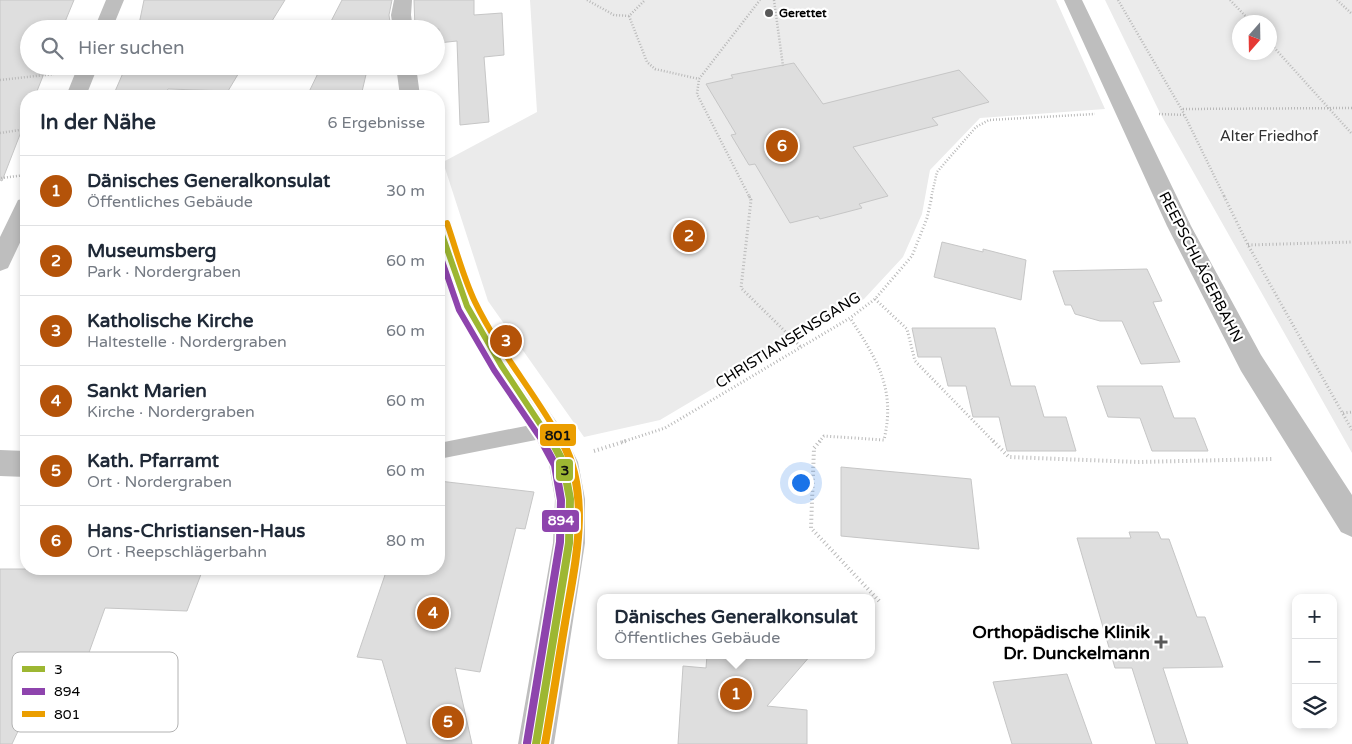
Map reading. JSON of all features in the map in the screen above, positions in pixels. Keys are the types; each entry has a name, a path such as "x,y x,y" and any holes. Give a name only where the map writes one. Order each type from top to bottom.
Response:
{"street":[{"path":"107,20 115,0"},
{"path":"402,20 403,0"},
{"name":"REEPSCHLÄGERBAHN","path":"1073,0 1179,226 1251,363 1352,522"},
{"path":"78,90 84,75"},
{"path":"407,75 409,90"},
{"path":"0,262 20,219"},
{"path":"445,243 467,306 501,365 546,430 563,462 570,500 569,543 536,744"},
{"path":"0,464 20,464"}],"lane":[{"path":"445,449 546,430"}],"path":[{"path":"587,0 614,15 629,16 645,0"},
{"path":"760,0 699,79 696,94 751,200 741,288 802,348"},
{"path":"774,0 783,66"},
{"path":"1118,0 1182,110 1248,245 1352,430"},
{"path":"1230,0 1244,15"},
{"path":"1337,0 1352,14"},
{"path":"629,16 647,62 655,69 699,79"},
{"path":"1277,51 1352,134"},
{"path":"0,80 36,75"},
{"path":"1182,110 1352,108"},
{"name":"CHRISTIANSENSGANG","path":"563,462 665,428 802,348 850,318 875,299 912,256 927,218 937,172 976,127 989,120 1126,113"},
{"path":"0,133 20,130"},
{"path":"1,178 20,176"},
{"path":"1248,245 1352,242"},
{"path":"875,299 907,329 915,361 1009,457 1138,462 1312,458"},
{"path":"850,318 873,358 888,390 890,412 884,440 824,436 814,448 811,528 873,594"},
{"path":"1342,413 1352,412"},
{"path":"875,597 881,603"}],"green space":[{"path":"530,0 1056,0 1105,109 980,118 930,170 922,214 903,257 864,299 660,420 584,437 488,301 445,168 445,161 537,112"},
{"name":"Alter Friedhof","path":"1105,0 1352,0 1352,453 1160,113"}],"building":[{"path":"0,0 74,0 66,20 20,20 20,75 43,75 37,90 20,90 20,134 2,181 0,180"},
{"path":"144,0 285,0 273,20 140,20"},
{"path":"342,0 392,0 390,20 332,20"},
{"path":"414,0 474,0 474,15 502,13 504,55 484,57 489,122 460,125 457,41 445,42 445,20 415,20"},
{"path":"794,63 823,104 959,70 989,102 932,118 938,125 853,147 888,196 859,204 862,208 820,219 818,216 790,223 755,164 749,165 731,135 736,134 706,84 733,78 731,75"},
{"path":"122,75 238,75 229,90 116,90"},
{"path":"317,75 366,75 362,90 310,90"},
{"path":"942,242 983,252 983,249 1026,260 1021,300 934,277"},
{"path":"1147,269 1162,301 1153,302 1180,362 1141,364 1122,321 1100,321 1075,314 1071,305 1065,305 1053,271"},
{"path":"912,328 995,328 1011,386 1035,386 1044,417 1066,417 1076,451 1007,451 999,417 973,417 966,386 948,386 941,357 918,357"},
{"path":"1097,386 1162,386 1174,418 1195,418 1208,451 1152,451 1140,418 1108,417"},
{"path":"841,467 971,479 979,549 841,536"},
{"path":"445,482 534,492 525,529 516,528 480,672 455,668 472,744 407,744 382,660 357,657 385,575 445,575"},
{"name":"Orthopädische Klinik Dr. Dunckelmann","path":"1129,532 1158,532 1161,539 1169,539 1197,617 1205,617 1223,667 1163,668 1188,744 1156,744 1132,668 1115,668 1077,538 1131,538"},
{"path":"0,569 20,569 20,575 201,575 187,611 105,608 89,652 12,652 12,732 18,732 12,744 0,744"},
{"path":"707,659 808,659 767,706 807,710 807,744 678,744 683,666 706,668"},
{"path":"1067,674 1092,744 1012,744 993,682"}],"transit line":[{"name":"801","path":"447,223 475,302 508,360 553,425 571,458 579,497 578,544 545,744"},
{"name":"3","path":"445,243 467,306 501,365 546,430 563,462 570,499 569,543 536,744"},
{"name":"894","path":"445,269 459,310 494,370 539,435 555,465 561,500 560,542 527,743"}],"place":[{"name":"Gerettet","path":"769,13"},
{"name":"Hans-Christiansen-Haus","path":"782,146"},
{"name":"Museumsberg","path":"689,236"},
{"name":"Katholische Kirche","path":"506,341"},
{"name":"Sankt Marien","path":"433,613"},
{"name":"Orthopädische Klinik Dr. Dunckelmann","path":"1161,642"},
{"name":"Dänisches Generalkonsulat","path":"736,694"},
{"name":"Kath. Pfarramt","path":"448,722"}]}
